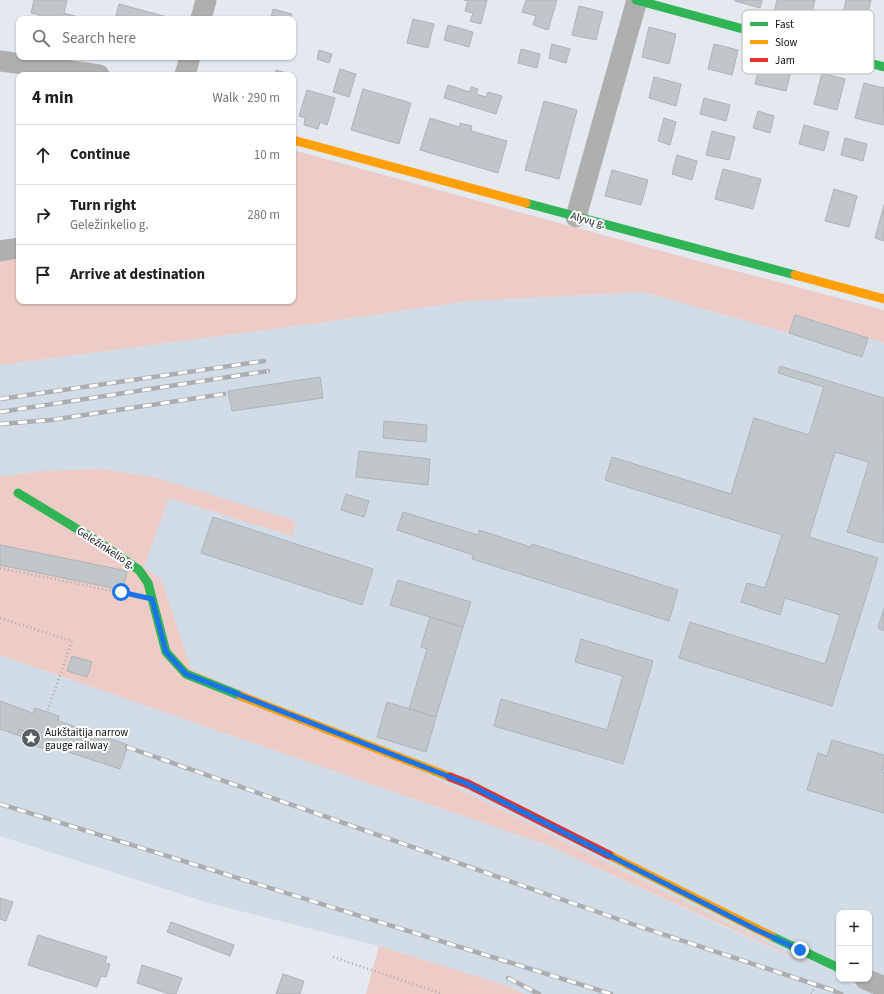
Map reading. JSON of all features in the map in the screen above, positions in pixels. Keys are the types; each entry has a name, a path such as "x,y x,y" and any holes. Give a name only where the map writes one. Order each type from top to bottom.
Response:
{"street":[{"path":"202,16 206,0"},
{"path":"576,217 637,0 742,28"},
{"path":"186,72 189,60"},
{"path":"0,61 78,72"},
{"path":"874,64 884,67"},
{"name":"Alyvų g.","path":"296,141 576,217 884,298"},
{"path":"0,251 16,248"},
{"name":"Geležinkelio g.","path":"18,493 97,541 139,570 148,583 166,652 186,674 468,784 757,930 836,967"},
{"path":"872,982 884,987"}],"path":[{"path":"0,568 152,599"},
{"path":"0,618 72,641 46,712"},
{"path":"333,957 442,994"}],"shaded area":[{"path":"296,151 702,262 884,310 884,343 795,315 789,333 643,292 469,301 311,324 0,365 0,260 16,257 16,304 296,304"},
{"path":"643,292 789,333 795,315 884,343 884,994 852,982 872,982 872,910 836,910 836,982 847,982 877,994 524,994 505,985 379,946 209,903 0,836 0,655 547,845 806,964 191,668 162,581 144,567 169,498 292,536 154,477 102,469 40,471 0,477 0,365 311,324 469,301"},
{"path":"102,469 154,477 296,521 292,536 169,498 144,567 162,581 191,668 465,792 821,970 547,845 0,655 0,477 40,471"},
{"path":"379,946 505,985 524,994 366,994"}],"building":[{"path":"34,0 67,0 64,13 75,16 40,16 31,13"},
{"path":"464,0 487,0 481,24 470,21 473,13 465,11 468,1"},
{"path":"526,0 557,0 548,30 533,25 536,16 522,12"},
{"path":"735,0 762,0 760,8"},
{"path":"777,0 815,0 813,10 775,10"},
{"path":"846,0 871,0 869,10 844,10"},
{"path":"119,4 164,16 116,16"},
{"path":"579,6 603,12 596,40 572,35"},
{"path":"273,9 292,14 291,16 272,16"},
{"path":"413,19 434,24 428,48 407,43"},
{"path":"448,25 473,32 469,47 444,40"},
{"path":"649,27 676,34 669,64 642,57"},
{"path":"552,44 570,49 566,63 549,58"},
{"path":"714,44 738,50 732,75 708,69"},
{"path":"521,49 540,54 537,68 518,63"},
{"path":"319,50 332,54 329,63 317,59"},
{"path":"340,69 356,74 349,97 333,92"},
{"path":"758,74 790,74 786,91 755,84"},
{"path":"822,74 845,79 837,110 814,104"},
{"path":"654,77 681,84 676,106 649,98"},
{"path":"864,83 884,88 883,125 855,118"},
{"path":"448,85 470,92 471,87 478,89 476,94 486,97 488,92 502,96 496,114 444,98"},
{"path":"363,89 411,103 399,144 351,130"},
{"path":"307,90 335,98 327,125 320,122 318,129 304,125 305,118 299,116"},
{"path":"704,98 730,105 726,121 700,114"},
{"path":"544,101 577,110 559,179 525,170"},
{"path":"758,111 774,116 770,133 753,128"},
{"path":"430,118 459,127 460,123 472,126 471,131 507,141 498,173 420,150"},
{"path":"664,118 676,122 670,145 658,141"},
{"path":"804,125 829,132 824,151 799,144"},
{"path":"712,131 735,137 729,160 706,155"},
{"path":"845,138 867,144 863,161 841,155"},
{"path":"677,155 697,161 692,180 672,174"},
{"path":"723,169 761,179 753,209 715,199"},
{"path":"612,170 648,180 641,205 605,196"},
{"path":"834,189 857,196 849,227 825,221"},
{"path":"884,205 884,241 875,238"},
{"path":"795,315 868,338 862,357 789,333"},
{"path":"780,366 884,398 883,543 847,532 869,462 835,452 809,537 878,558 832,706 679,658 690,622 825,664 840,615 785,598 780,615 741,602 747,583 765,588 782,535 605,480 612,457 731,494 754,418 809,435 824,387 778,373"},
{"path":"320,377 323,398 232,411 228,391"},
{"path":"384,421 427,425 426,442 383,438"},
{"path":"359,451 430,459 428,485 356,477"},
{"path":"346,494 369,501 364,517 341,510"},
{"path":"403,512 478,535 479,530 531,547 532,544 678,590 669,621 472,559 473,555 397,530"},
{"path":"213,517 373,569 362,605 201,553"},
{"path":"0,545 127,571 123,590 0,565"},
{"path":"398,580 471,602 463,627 390,605"},
{"path":"884,608 884,631 878,628"},
{"path":"430,617 463,627 436,717 409,709 427,649 421,647"},
{"path":"581,639 653,661 623,764 494,726 501,699 607,730 623,676 575,662"},
{"path":"72,656 92,662 87,677 67,671"},
{"path":"0,701 33,713 35,708 59,716 58,721 128,745 120,769 59,749 60,743 19,729 17,735 0,729"},
{"path":"387,702 436,717 426,752 377,737"},
{"path":"19,729 60,743 59,749 50,745 48,750 24,742 25,737 17,735"},
{"path":"832,740 884,755 882,772 884,773 884,813 807,790 818,753 827,756"},
{"path":"0,898 13,902 6,921 0,919"},
{"path":"171,922 234,945 230,956 167,932"},
{"path":"38,935 107,957 105,963 110,964 106,977 101,976 97,987 28,965"},
{"path":"142,965 182,978 176,994 169,994 137,983"},
{"path":"283,974 304,981 300,994 276,994"}],"railway":[{"path":"0,399 264,361"},
{"path":"0,412 268,371"},
{"path":"0,424 51,420 224,394"},
{"path":"127,747 632,924 841,994"},
{"path":"0,804 611,994"},
{"path":"508,978 539,994"}],"traffic: fast":[{"path":"636,0 742,29"},
{"path":"874,64 884,67"},
{"path":"526,203 795,275"},
{"path":"18,493 97,541 139,570 148,583 166,652 186,674 241,696"},
{"path":"771,936 836,967"}],"traffic: slow":[{"path":"296,141 526,203"},
{"path":"795,275 884,299"},
{"path":"241,696 450,777"},
{"path":"609,855 771,936"}],"traffic: jam":[{"path":"450,777 468,784 609,855"}],"place":[{"name":"Aukštaitija narrow gauge railway","path":"31,738"}],"route":[{"path":"121,592 152,599 166,652 186,674 468,784 757,930 800,950"}]}
